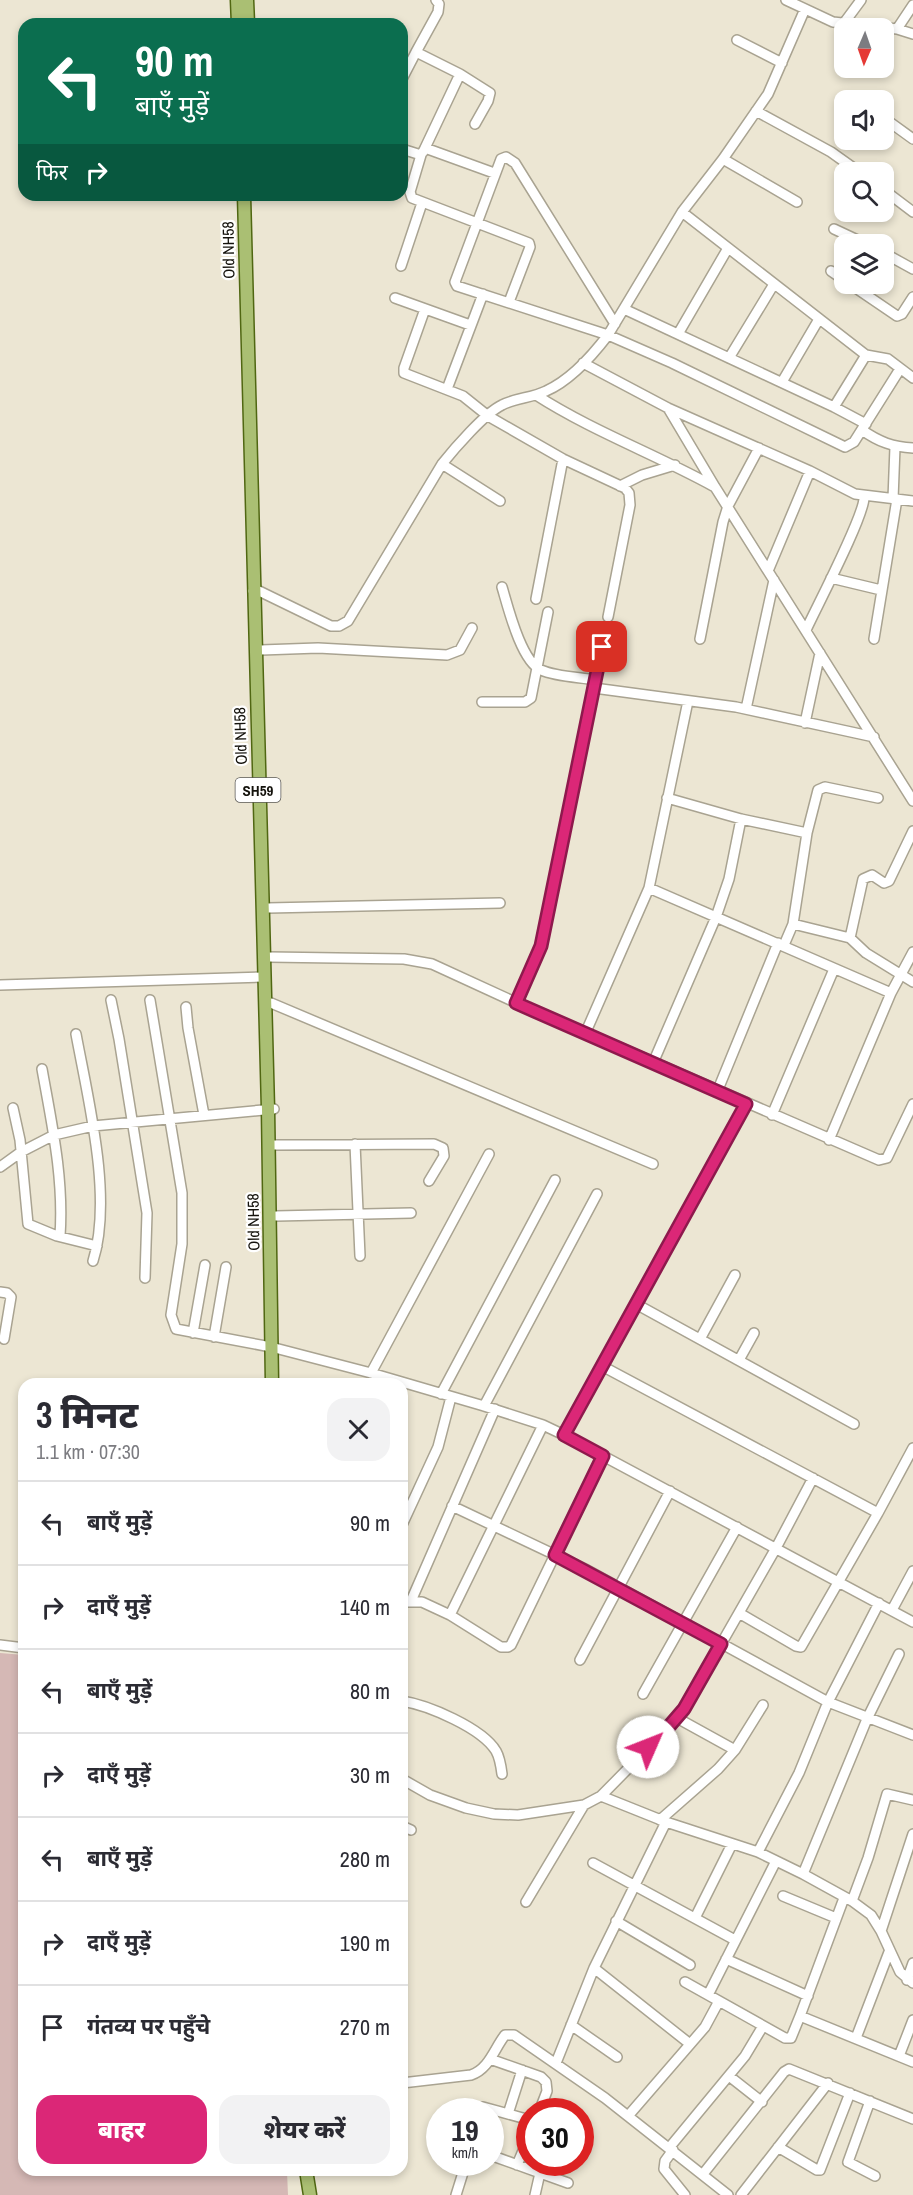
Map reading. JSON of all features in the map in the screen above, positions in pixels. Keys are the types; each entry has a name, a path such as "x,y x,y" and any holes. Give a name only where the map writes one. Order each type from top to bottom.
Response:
{"main road":[{"path":"237,0 238,18"},
{"path":"247,0 248,18"},
{"name":"Old NH58","path":"244,201 271,1002 274,1348 277,1378"},
{"name":"Old NH58","path":"251,201 263,977 274,1146 276,1216 272,1378"},
{"path":"299,2176 302,2195"},
{"path":"307,2176 310,2195"}],"street":[{"path":"408,67 438,12 439,4 436,0"},
{"path":"786,0 834,22"},
{"path":"848,18 861,0"},
{"path":"897,28 913,5"},
{"path":"256,591 331,626 343,625 348,621 442,464 455,448 501,405 536,395 558,385 583,363 608,335 682,212 723,159 768,94 805,9"},
{"path":"894,28 913,34"},
{"path":"737,40 782,63"},
{"path":"416,52 460,74 490,93 475,124"},
{"path":"460,74 423,152 410,192 412,198 529,243 530,247 509,302"},
{"path":"756,111 845,162"},
{"path":"894,125 913,139"},
{"path":"408,150 423,152 494,173"},
{"path":"615,324 515,163 511,159 503,158 494,173 455,284 608,335 845,447 852,444 864,427 900,369"},
{"path":"723,159 797,202"},
{"path":"894,198 913,212"},
{"path":"401,266 422,202"},
{"path":"682,212 866,355 888,359 913,378"},
{"path":"834,229 845,234"},
{"path":"678,334 728,248"},
{"path":"894,259 913,269"},
{"path":"729,357 774,284"},
{"path":"447,389 483,294"},
{"path":"866,294 897,316 902,314 912,301"},
{"path":"395,298 470,325"},
{"path":"425,309 403,371 407,375 463,396 488,416 563,459 630,493 630,505 608,617"},
{"path":"624,309 834,407 864,427 878,441 895,447 913,448"},
{"path":"782,382 819,319"},
{"path":"834,407 866,355"},
{"path":"583,363 668,408 810,471 855,494 864,497 913,501"},
{"path":"536,395 569,414 715,487"},
{"path":"668,408 715,487 913,801"},
{"path":"874,639 895,499 895,447"},
{"path":"700,639 719,537 729,506 759,448"},
{"path":"536,599 563,459"},
{"path":"442,464 500,501"},
{"path":"620,486 642,475 675,465"},
{"path":"768,571 810,471"},
{"path":"806,630 863,505 864,497"},
{"path":"831,578 881,590"},
{"path":"746,709 774,580"},
{"path":"502,587 528,660 537,668 595,684 746,709 874,737"},
{"path":"482,702 528,701 532,694 548,612"},
{"path":"261,650 318,648 453,654 460,650 472,628"},
{"path":"516,1003 541,946 605,630"},
{"path":"805,723 820,653"},
{"path":"585,1034 649,888 688,700"},
{"path":"717,1092 781,944 793,924 807,833 816,792 820,788 878,798"},
{"path":"668,798 741,819 807,833"},
{"path":"653,1063 716,917 729,879 741,819"},
{"path":"850,938 863,879 872,875 884,883 890,881 913,831"},
{"path":"649,888 891,993"},
{"path":"268,908 500,903"},
{"path":"793,924 850,938 866,953 913,982"},
{"path":"829,1140 891,993 913,952"},
{"path":"269,957 418,960 432,963 585,1034 873,1158 884,1160 889,1154 913,1104"},
{"path":"772,1115 834,969"},
{"path":"0,985 263,977"},
{"path":"111,1000 147,1213 145,1278"},
{"path":"150,1000 182,1193 182,1244 171,1321 176,1329 274,1348 387,1378"},
{"path":"271,1002 653,1164"},
{"path":"186,1007 204,1115"},
{"path":"76,1034 93,1126 100,1200 97,1246 93,1261"},
{"path":"42,1069 59,1166 60,1236"},
{"path":"564,1435 746,1104"},
{"path":"13,1108 21,1152 28,1224 97,1246"},
{"path":"0,1167 21,1152 54,1135 93,1126 271,1109"},
{"path":"355,1144 360,1256"},
{"path":"274,1146 355,1144 439,1146 443,1148 444,1156 429,1181"},
{"path":"371,1373 489,1154"},
{"path":"408,1512 438,1447 446,1396 555,1180"},
{"path":"484,1406 597,1194"},
{"path":"276,1216 411,1213"},
{"path":"193,1333 205,1265"},
{"path":"214,1337 226,1267"},
{"path":"700,1339 735,1275"},
{"path":"0,1292 7,1293 11,1297 4,1340"},
{"path":"636,1304 854,1424"},
{"path":"739,1360 754,1333"},
{"path":"602,1366 878,1513"},
{"path":"408,1384 543,1425 913,1622"},
{"path":"408,1600 495,1409"},
{"path":"450,1615 543,1425"},
{"path":"739,1613 801,1647 913,1448"},
{"path":"408,1602 428,1604 501,1647 508,1647 513,1642 603,1456"},
{"path":"408,1782 430,1795 466,1808 494,1814 518,1815 584,1805 601,1796 677,1718 776,1548 813,1478"},
{"path":"580,1660 670,1491"},
{"path":"452,1506 555,1555 684,1622 828,1702 913,1735"},
{"path":"643,1694 737,1527"},
{"path":"891,1610 913,1571"},
{"path":"758,1852 807,1758 828,1702 879,1604"},
{"path":"0,1645 18,1647"},
{"path":"803,1874 867,1719 899,1654"},
{"path":"408,1703 425,1707 474,1731 495,1751 502,1774"},
{"path":"556,2063 594,1968 635,1885 663,1821 735,1750 762,1705"},
{"path":"677,1718 735,1750"},
{"path":"685,1982 785,2038 791,2038 836,1918 865,1866 887,1794 913,1800"},
{"path":"601,1796 663,1821 758,1852 848,1899 871,1915 900,1971 910,1982"},
{"path":"526,1902 584,1805"},
{"path":"881,1931 913,1834"},
{"path":"695,1918 732,1844"},
{"path":"708,1995 776,1861"},
{"path":"593,1863 735,1940"},
{"path":"783,1896 836,1918"},
{"path":"616,1921 690,1965"},
{"path":"856,2038 889,1952"},
{"path":"726,1959 808,1996"},
{"path":"910,1982 913,1963"},
{"path":"594,1968 690,2044"},
{"path":"628,2116 705,2026 719,2001"},
{"path":"800,2016 913,2062"},
{"path":"899,2056 913,2020"},
{"path":"571,2025 616,2057"},
{"path":"685,2195 664,2169 665,2161 671,2149 745,2056 763,2026"},
{"path":"408,2082 471,2075 479,2072 502,2039 510,2034 556,2063 628,2116 728,2195"},
{"path":"490,2059 541,2077 548,2086 544,2098"},
{"path":"703,2175 784,2072 789,2069 913,2119"},
{"path":"508,2114 522,2070"},
{"path":"729,2076 762,2102"},
{"path":"741,2195 828,2083"},
{"path":"778,2147 820,2170 850,2093"},
{"path":"870,2101 848,2162 875,2176"},
{"path":"504,2113 516,2116"},
{"path":"456,2195 462,2176"},
{"path":"535,2195 539,2176"},
{"path":"548,2176 568,2183"}],"shaded area":[{"path":"0,1653 18,1654 18,2176 287,2176 288,2195 0,2195"}],"route":[{"path":"602,647 541,946 516,1003 746,1104 564,1435 603,1456 555,1555 684,1622 721,1644 684,1709 648,1747"}]}
